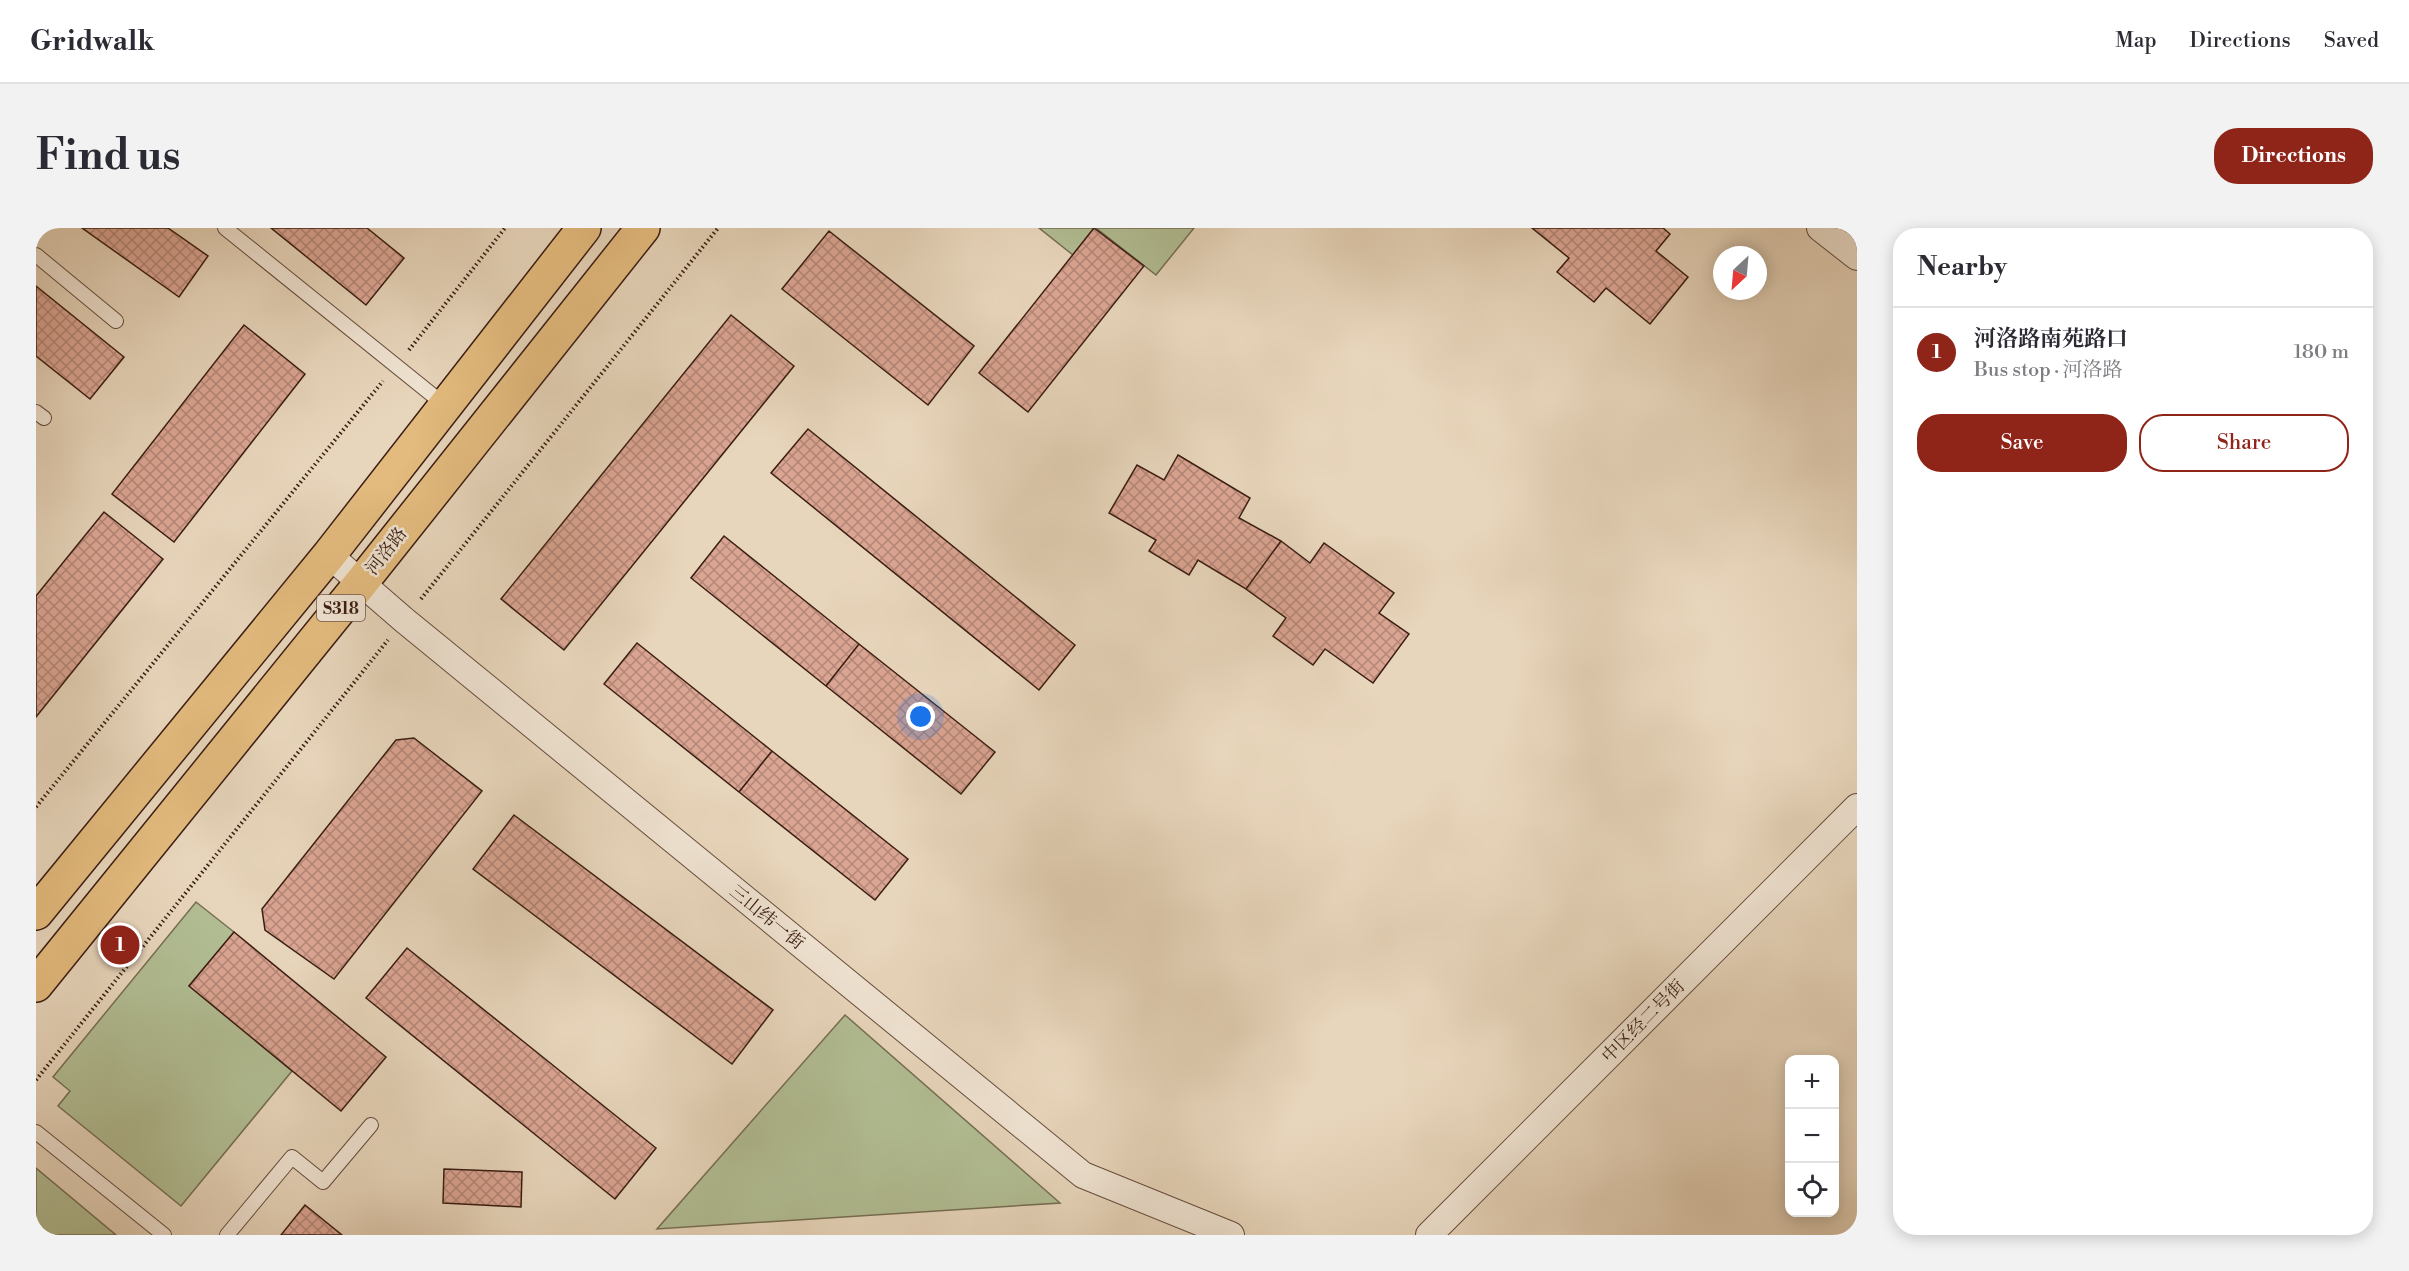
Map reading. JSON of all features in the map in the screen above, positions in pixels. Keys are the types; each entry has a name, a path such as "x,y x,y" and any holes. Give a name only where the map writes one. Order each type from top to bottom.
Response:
{"main road":[{"name":"S318","path":"36,912 329,555 584,228"},
{"name":"河洛路","path":"36,985 361,583 643,228"}],"street":[{"path":"1820,228 1857,257"},
{"name":"三山纬一街","path":"329,555 404,620 1083,1175 1231,1235"},
{"name":"中区经二号街","path":"1429,1235 1857,807"}],"lane":[{"path":"225,228 446,406"},
{"path":"36,255 116,321"},
{"path":"227,1235 292,1157 323,1182 371,1125"},
{"path":"36,1132 164,1235"}],"path":[{"path":"36,807 505,228"},
{"path":"36,1080 718,228"}],"green space":[{"path":"1039,228 1094,228 1073,255"},
{"path":"1096,228 1194,228 1156,275"},
{"path":"196,902 234,932 189,986 292,1071 181,1206 58,1106 70,1091 53,1077"},
{"path":"845,1015 1060,1203 657,1229"},
{"path":"36,1168 116,1235 36,1235"}],"building":[{"path":"82,228 168,228 208,256 179,297"},
{"path":"271,228 367,228 404,258 366,305"},
{"path":"1094,228 1144,266 1028,412 979,373"},
{"path":"1532,228 1663,228 1670,234 1656,251 1688,277 1650,324 1606,288 1594,302 1557,272 1569,258"},
{"path":"829,231 974,346 928,405 782,289"},
{"path":"36,286 124,357 90,399 36,356"},
{"path":"731,315 794,366 564,650 501,599"},
{"path":"244,325 305,374 174,542 112,494"},
{"path":"808,429 1075,645 1039,690 771,473"},
{"path":"1178,455 1250,498 1239,518 1281,541 1246,589 1198,560 1189,575 1149,551 1156,540 1109,513 1137,465 1164,480"},
{"path":"104,512 163,559 36,717 36,596"},
{"path":"724,536 859,644 826,686 691,578"},
{"path":"1281,541 1310,563 1324,543 1394,593 1379,613 1409,634 1373,683 1325,649 1313,665 1273,636 1286,618 1246,589"},
{"path":"637,643 772,751 739,792 604,684"},
{"path":"859,644 995,752 961,794 826,686"},
{"path":"414,738 482,791 334,979 265,930 262,909 396,740"},
{"path":"772,751 908,859 875,900 739,792"},
{"path":"514,815 773,1010 732,1064 473,869"},
{"path":"234,932 386,1057 341,1111 189,986"},
{"path":"407,948 656,1148 615,1199 366,998"},
{"path":"444,1169 522,1172 521,1207 443,1203"},
{"path":"305,1205 342,1235 281,1235"}],"place":[{"name":"河洛路南苑路口","path":"120,945"}]}
